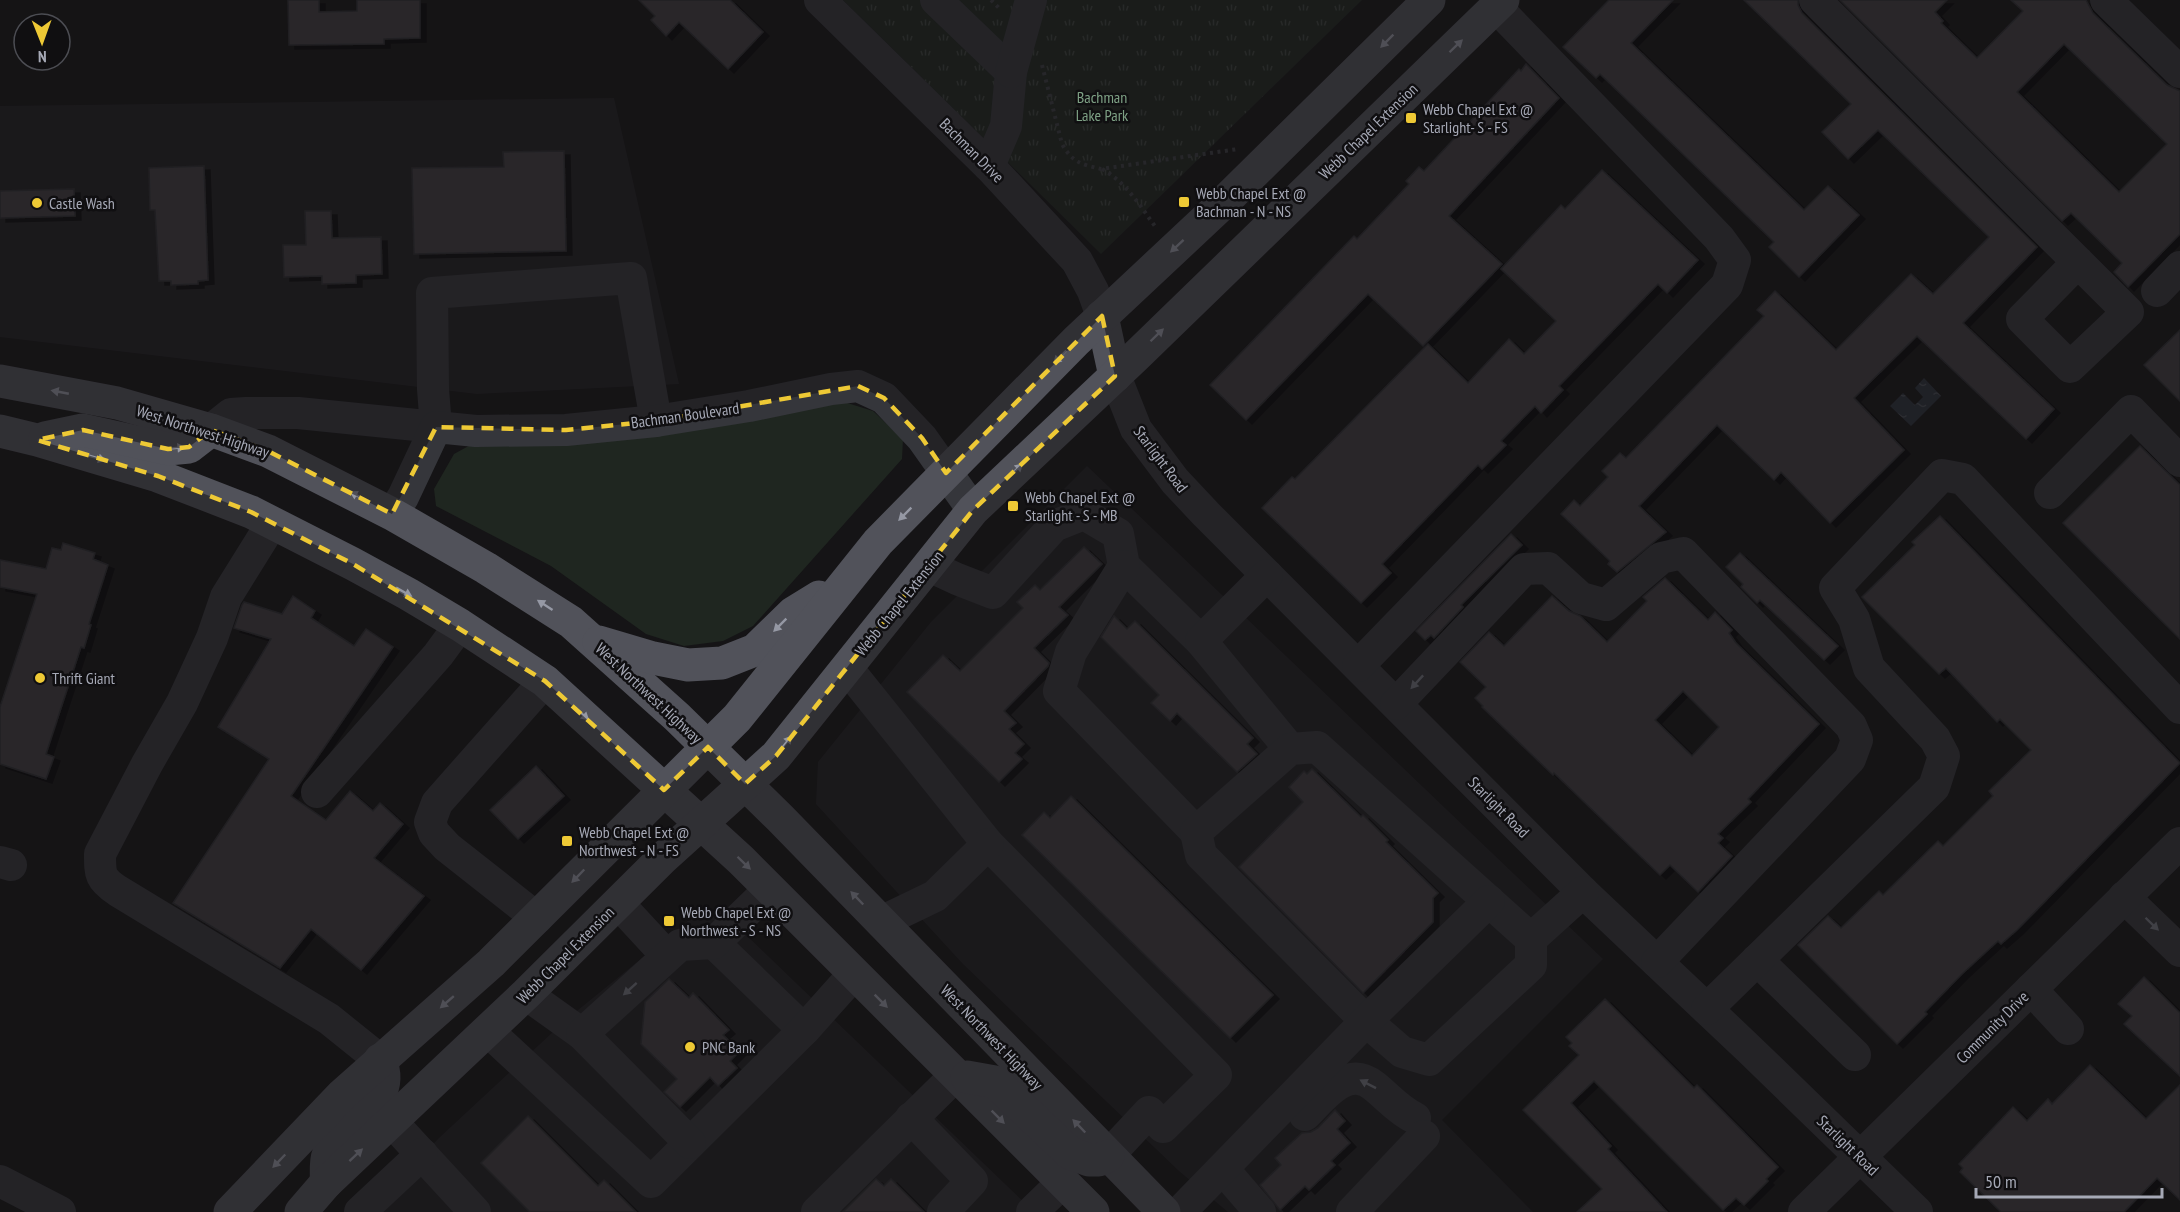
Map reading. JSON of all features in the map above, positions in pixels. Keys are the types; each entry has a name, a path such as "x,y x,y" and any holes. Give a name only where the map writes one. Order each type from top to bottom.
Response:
{"main road":[{"path":"230,1212 343,1094 491,963 737,718 878,542 1102,316 1220,206 1429,0"},
{"name":"Webb Chapel Extension","path":"316,1202 392,1122 701,823 776,756 973,510 1115,376 1496,2"},
{"path":"1102,316 1115,376"},
{"name":"West Northwest Highway","path":"0,381 117,403 211,430 268,450 392,514 571,622 708,747 1164,1212"},
{"path":"37,440 83,430 168,449 189,447 211,430"},
{"path":"0,431 158,476 251,512 353,564 460,625 546,681 770,889 1093,1212"},
{"path":"591,640 653,658 688,665 722,663 755,650 793,613 846,581"},
{"path":"316,1202 328,1155 342,1134 381,1093 384,1070 380,1060"},
{"path":"956,1075 995,1082 1070,1153 1089,1160 1099,1160 1108,1156"}],"street":[{"name":"Bachman Drive","path":"820,0 989,166 1077,261 1093,291 1102,316"},
{"path":"936,0 1011,72"},
{"path":"989,166 1006,126 1011,72 1031,0"},
{"path":"1815,0 2078,262"},
{"path":"2106,0 2180,72"},
{"path":"1358,666 1727,285 1735,260 1719,238 1496,2"},
{"path":"2157,291 2180,267"},
{"path":"392,514 403,497 436,427 433,389 432,293 631,278 656,421"},
{"name":"Starlight Road","path":"1115,376 1136,429 1175,481 1583,892 1917,1212"},
{"name":"Bachman Boulevard","path":"211,430 231,414 298,413 476,431 566,430 656,421 858,386 884,398 922,438 973,510"},
{"path":"2050,493 2131,411 2180,461"},
{"path":"1707,1009 1934,787 1944,756 1935,739 1869,668 1854,619 1834,588 1942,475 1963,479 2180,708"},
{"path":"929,566 993,592 1054,526 1084,514 1118,534 1124,566 1201,641 1290,749"},
{"path":"272,523 226,597 212,638 182,703 100,854 100,869 104,882 329,1019 380,1060"},
{"path":"1396,704 1524,569 1548,568 1581,598 1605,604 1661,558 1683,553 1851,726 1857,740 1850,759 1658,962"},
{"path":"1124,566 1071,652 1059,691 1196,832 1201,855 1366,1021 1402,1052 1429,1060 1531,965 1531,939 1317,747 1290,749 1196,832"},
{"path":"1201,641 1267,575"},
{"path":"317,792 438,655 460,625"},
{"path":"847,668 988,844 1216,1075 1163,1127 1149,1112 1108,1156"},
{"path":"537,918 447,847 434,833 430,822 437,803 546,681"},
{"name":"Community Drive","path":"1804,1212 2180,843"},
{"path":"881,922 935,896 988,844"},
{"path":"592,1024 680,945 714,944 770,889"},
{"path":"1531,939 1583,892"},
{"path":"2124,897 2180,951"},
{"path":"1230,1177 1366,1021 1489,901"},
{"path":"618,903 667,956"},
{"path":"714,944 804,1030"},
{"path":"1757,960 1855,1056"},
{"path":"488,1030 651,1182 804,1030 854,974"},
{"path":"2031,989 2068,1029"},
{"path":"526,994 592,1024 690,1143"},
{"path":"817,1212 956,1075"},
{"path":"1180,1212 1230,1177 1335,1085 1353,1078 1373,1084 1419,1127 1352,1212"},
{"path":"911,1118 972,1181 943,1212"},
{"path":"392,1122 475,1212"},
{"path":"360,1212 422,1154"},
{"path":"1230,1177 1260,1212"},
{"path":"0,1181 60,1212"},
{"path":"1032,1212 1064,1182"}],"path":[{"path":"991,0 1037,47 1062,144 1068,154 1080,164 1101,169 1116,178 1127,189 1157,230"},
{"path":"1101,169 1240,148"}],"highlighted area":[{"path":"1102,316 1115,376 973,510 776,756 745,784 708,747 664,790 545,681 353,564 251,512 158,476 37,440 83,430 168,449 189,447 211,430 268,451 392,514 436,427 566,430 656,421 858,386 884,398 922,438 946,473"}],"shaded area":[{"path":"614,98 679,384 477,394 0,337 0,106"},
{"path":"1087,466 1603,959 1442,1120 1533,1212 1228,1212 1179,1171 963,964 816,804 818,762 931,622"},
{"path":"719,909 1034,1212 368,1212 439,1138 567,1019 689,920"}],"green space":[{"name":"Bachman Lake Park","path":"843,0 1362,0 1101,254"},
{"path":"841,401 873,411 903,439 902,459 753,626 723,641 684,646 646,634 551,566 436,506 434,489 454,454 474,443"}],"water":[{"path":"1924,378 1941,396 1911,426 1890,406 1903,393 1915,405 1923,397 1915,388"}],"building":[{"path":"288,0 319,0 319,12 357,11 357,0 420,0 420,38 384,39 384,44 289,45"},
{"path":"639,0 730,0 763,32 728,69 679,22 666,36 651,20 655,16"},
{"path":"1609,0 1673,0 1631,43 1804,210 1828,186 1859,215 1799,277 1769,247 1774,242 1600,74 1596,78 1563,47"},
{"path":"1744,0 1798,0 1802,13 2037,247 1963,323 2054,409 2026,439 1917,336 1854,398 1904,450 1830,523 1781,472 1774,480 1717,425 1639,506 1666,532 1617,572 1608,564 1610,561 1561,514 1574,500 1580,506 1608,477 1602,471 1620,453 1626,458 1764,316 1757,310 1775,291 1836,350 1911,274 1933,294 1989,237 1878,130 1848,159 1822,132 1851,104"},
{"path":"1840,0 1947,0 1935,12 1943,21 1941,23 1977,58 2023,11 2011,0 2086,0 2093,13 2167,85 2180,91 2180,234 2128,287 2114,272 2122,263 2071,213 2062,221","holes":["2064,44 2167,144 2119,192 2017,92"]},
{"path":"1526,64 1559,98 1449,216 1502,264 1423,346 1368,294 1246,420 1210,385 1354,236 1357,239 1409,184 1406,181 1419,167 1424,171"},
{"path":"564,151 566,251 414,254 412,168 504,167 503,152"},
{"path":"204,166 208,280 198,281 198,284 171,285 171,281 159,281 155,210 150,210 149,168"},
{"path":"1602,170 1698,260 1667,293 1658,284 1559,386 1563,390 1541,413 1535,406 1501,441 1506,445 1482,469 1478,465 1382,564 1391,573 1361,603 1262,508 1292,477 1295,479 1428,344 1468,383 1509,339 1524,354 1556,321 1501,269 1561,205 1565,209"},
{"name":"Castle Wash","path":"74,189 75,216 0,218 0,191"},
{"path":"305,211 331,211 332,238 381,237 382,274 356,275 356,283 322,284 322,276 284,277 283,245 306,245"},
{"path":"2180,330 2180,401 2144,365"},
{"path":"2140,446 2180,485 2180,639 2063,523"},
{"path":"1940,516 2180,763 2017,930 2001,944 1998,941 1962,974 1897,1044 1798,945 1828,916 1841,928 1879,891 1883,895 1938,841 1943,846 1993,796 1989,791 2031,750 2000,719 1997,722 1946,668 1939,674 1862,597 1915,545 1912,542"},
{"path":"1511,534 1522,545 1461,605 1463,607 1434,638 1431,635 1425,640 1416,631"},
{"name":"Thrift Giant","path":"63,543 95,553 93,559 108,565 89,624 91,625 84,648 81,647 46,754 54,757 46,779 0,764 0,707 37,594 0,587 0,560 46,569 52,548 61,550"},
{"path":"1084,547 1102,564 1059,607 1068,615 1034,648 1049,663 1048,666 1004,711 1016,723 1009,729 1024,744 1015,753 1022,759 999,782 907,692 943,655 960,671 1023,608 1017,602 1035,585 1040,590"},
{"path":"1740,553 1838,646 1824,660 1760,600 1757,603 1741,587 1743,584 1726,567"},
{"path":"1665,578 1708,620 1715,612 1732,630 1729,633 1736,643 1819,724 1748,799 1751,802 1718,834 1723,838 1718,843 1732,856 1698,892 1670,865 1660,875 1482,707 1475,698 1486,687 1460,662 1489,632 1504,646 1552,596 1569,611 1580,616 1607,642 1647,601 1643,597","holes":["1683,691 1719,727 1692,756 1655,720"]},
{"path":"293,596 315,611 311,618 354,646 366,629 393,647 291,796 326,820 350,791 373,811 380,803 403,824 374,858 424,896 361,970 311,929 280,968 173,903 269,759 218,727 271,639 234,628 242,605 244,602 282,614"},
{"path":"1114,616 1127,629 1135,621 1253,738 1247,744 1257,754 1237,772 1177,713 1170,721 1151,703 1159,695 1101,637"},
{"path":"536,766 564,796 518,839 490,810"},
{"path":"1312,769 1361,817 1363,815 1388,840 1386,842 1438,893 1433,898 1433,922 1363,993 1239,867 1303,802 1289,787 1304,771 1307,774"},
{"path":"1071,796 1273,995 1230,1038 1022,835 1044,812 1050,818"},
{"path":"2144,977 2180,1013 2180,1076 2124,1024 2132,1016 2118,1004"},
{"name":"PNC Bank","path":"669,979 689,998 693,993 729,1030 723,1035 740,1051 730,1061 737,1068 718,1086 710,1077 680,1107 664,1092 677,1079 641,1044 645,1002"},
{"path":"1605,999 1694,1088 1697,1085 1778,1167 1766,1179 1768,1181 1744,1205 1736,1198 1723,1210 1594,1081 1571,1103 1611,1146 1608,1149 1667,1212 1577,1212 1602,1189 1523,1110 1579,1055 1569,1046 1572,1043 1566,1037"},
{"path":"2090,1065 2146,1119 2180,1085 2180,1200 2157,1178 2124,1212 2001,1212 1960,1172 1963,1168 1959,1164 2013,1107 2027,1121 2048,1099 2052,1104"},
{"path":"1335,1110 1345,1121 1337,1129 1350,1143 1331,1161 1335,1165 1309,1190 1305,1186 1280,1210 1260,1185 1281,1165 1275,1158 1302,1133 1318,1128"},
{"path":"528,1116 598,1186 604,1180 636,1212 530,1212 481,1163"},
{"path":"876,1179 884,1186 891,1179 924,1212 843,1212"}],"place":[{"name":"Webb Chapel Ext @ Starlight- S - FS","path":"1411,118"},
{"name":"Webb Chapel Ext @ Bachman - N - NS","path":"1184,202"},
{"name":"Castle Wash","path":"37,203"},
{"name":"Webb Chapel Ext @ Starlight - S - MB","path":"1013,506"},
{"name":"Thrift Giant","path":"40,678"},
{"name":"Webb Chapel Ext @ Northwest - N - FS","path":"567,841"},
{"name":"Webb Chapel Ext @ Northwest - S - NS","path":"669,921"},
{"name":"PNC Bank","path":"690,1047"}]}
